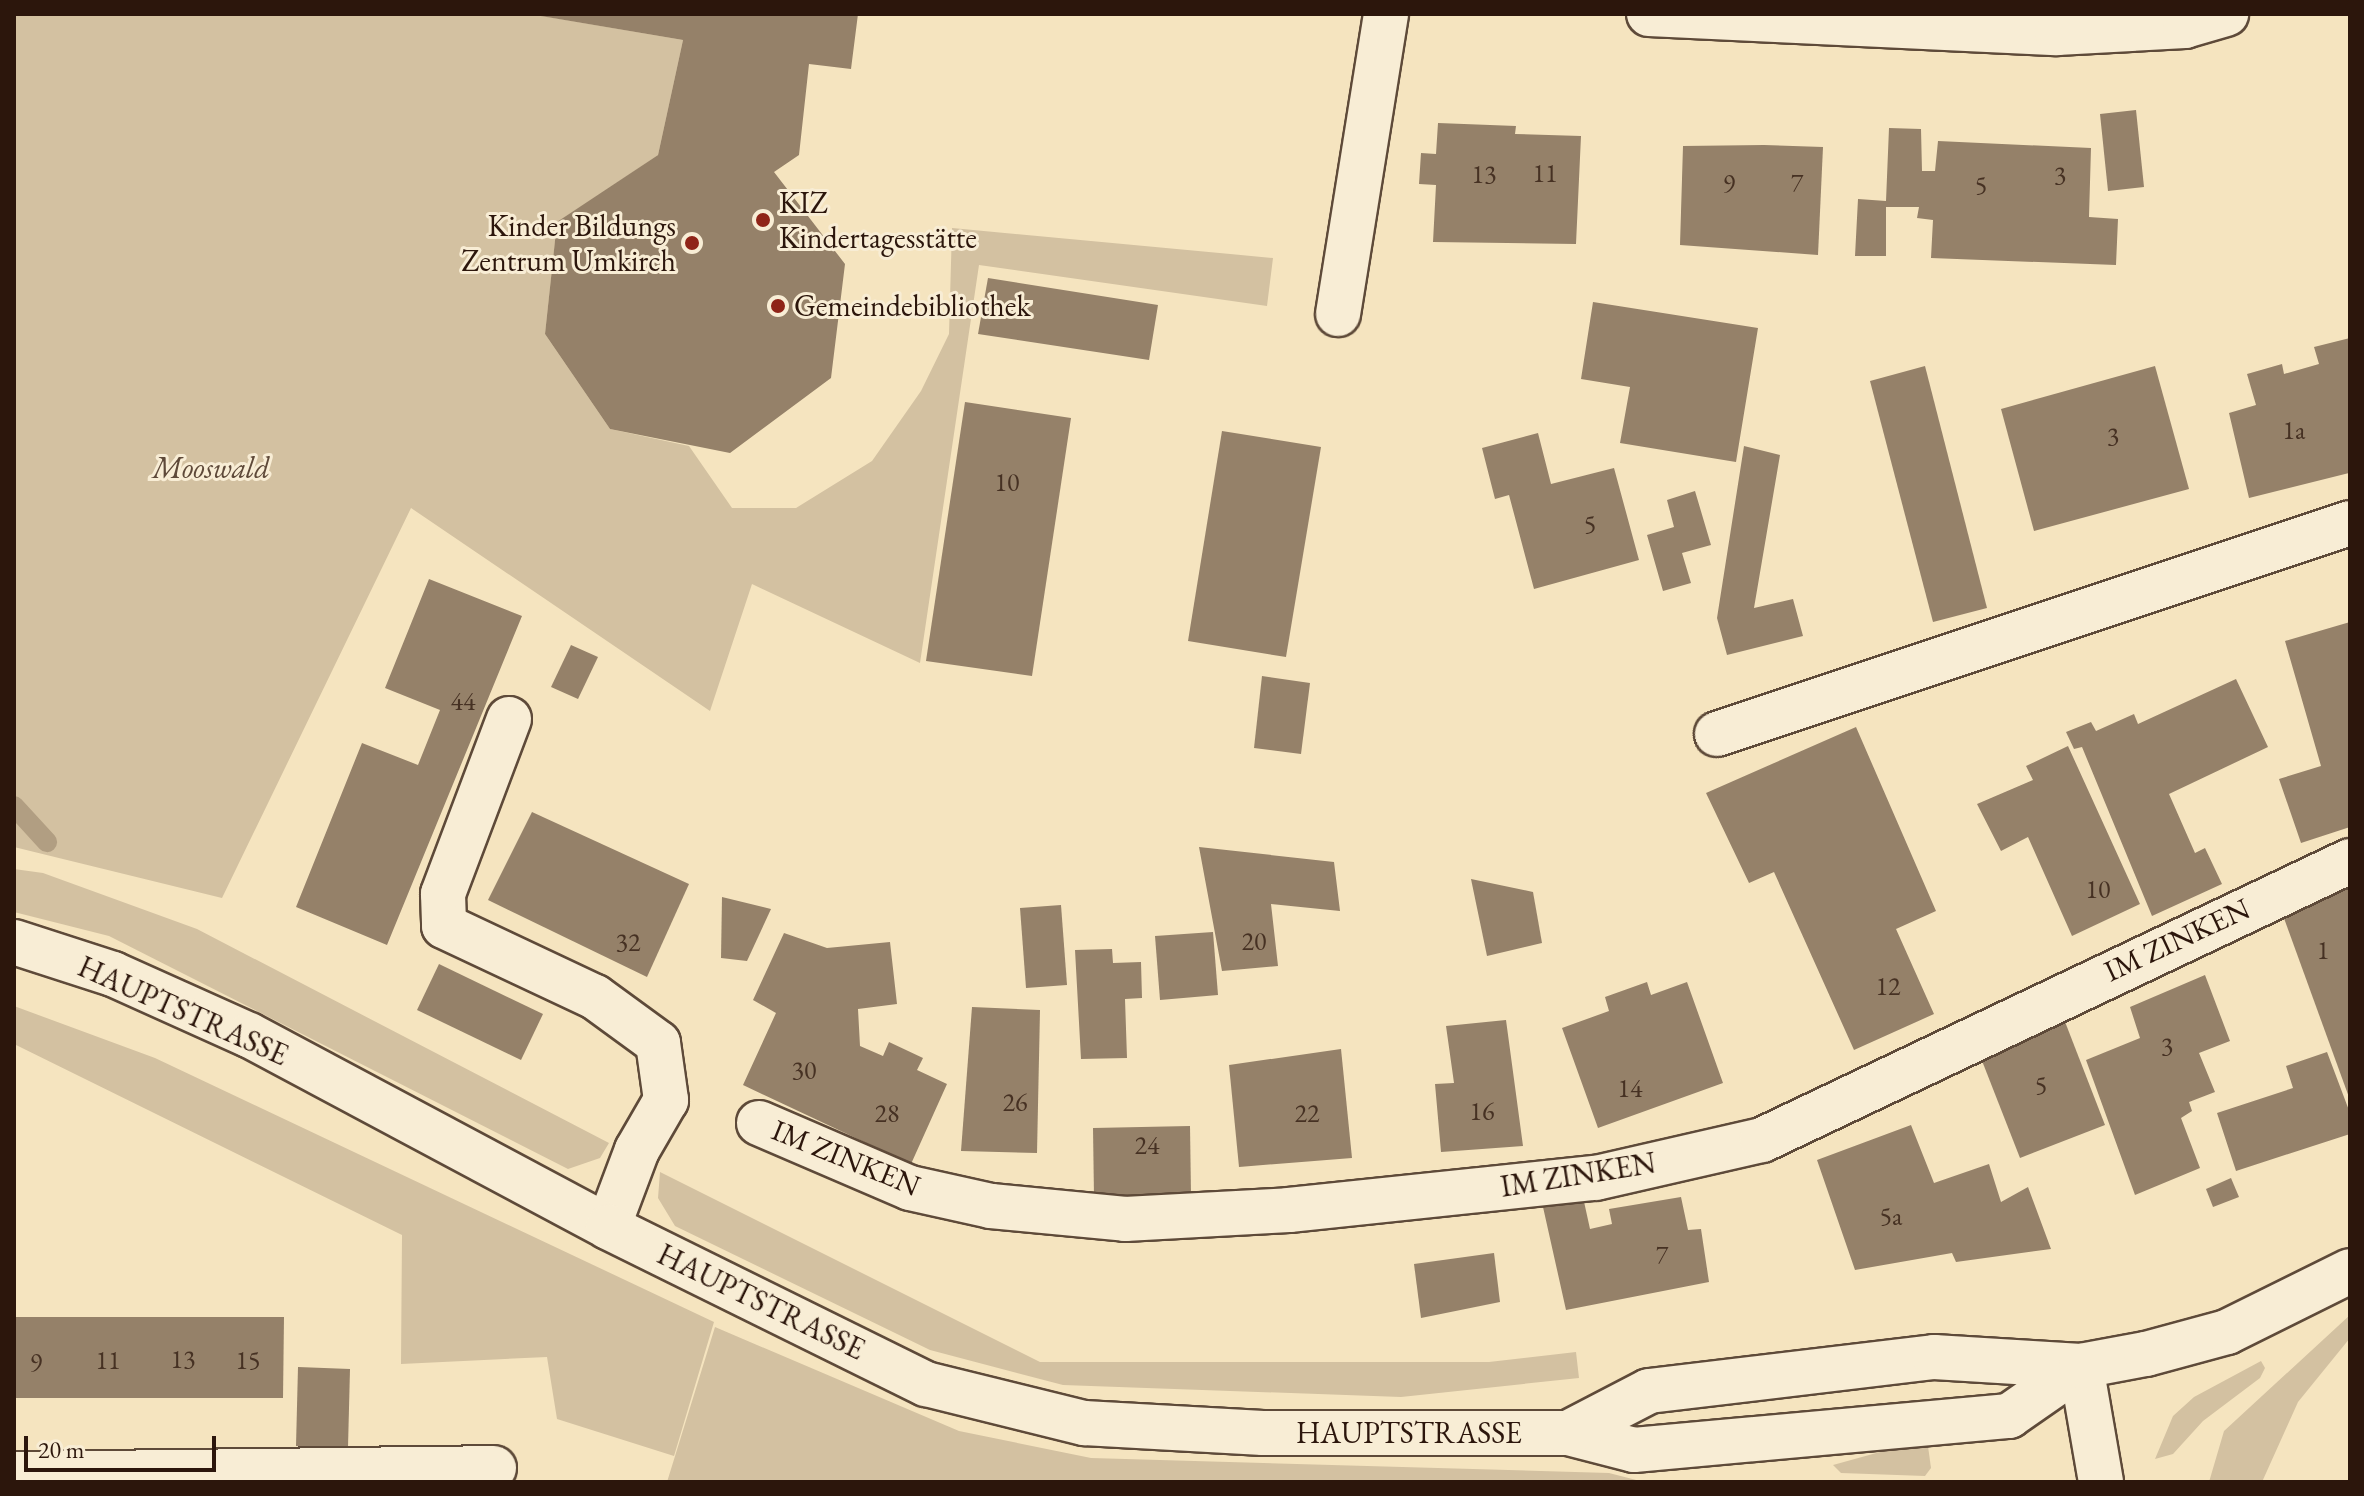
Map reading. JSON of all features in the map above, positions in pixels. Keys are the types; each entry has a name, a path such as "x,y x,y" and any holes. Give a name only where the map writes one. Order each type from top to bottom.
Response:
{"street":[{"path":"1338,314 1386,14"},
{"path":"1649,14 2057,33 2185,26 2226,14"},
{"path":"1717,734 2350,523"},
{"path":"509,719 443,894 444,926 595,997 658,1043 666,1100 637,1150 608,1227"},
{"name":"IM ZINKEN","path":"759,1123 910,1188 991,1206 1125,1219 1289,1210 1596,1178 1762,1140 2350,861"},
{"name":"HAUPTSTRASSE","path":"14,942 113,974 249,1035 608,1227 926,1384 1084,1423 1263,1433 1568,1433 1634,1450 2009,1416 2081,1366"},
{"name":"HAUPTSTRASSE","path":"1568,1433 1649,1391 1701,1384 1934,1357 2081,1366 2227,1332 2350,1271"},
{"path":"2081,1366 2101,1482"},
{"path":"14,1474 494,1468"}],"green space":[{"name":"Mooswald","path":"14,14 530,14 683,40 658,155 557,223 545,334 610,429 689,446 732,508 796,508 872,461 921,391 949,334 952,228 1273,258 1267,306 979,265 920,663 752,584 710,711 411,508 222,898 14,847"},
{"path":"14,869 43,873 197,929 609,1143 600,1158 568,1169 109,936 14,912"},
{"path":"14,1006 155,1058 714,1322 674,1456 557,1419 547,1357 401,1364 402,1235 14,1044"},
{"path":"660,1172 1040,1362 1489,1362 1576,1352 1579,1378 1401,1397 1063,1385 930,1350 675,1226 658,1198"},
{"path":"2350,1315 2350,1338 2298,1402 2262,1482 2209,1482 2224,1431"},
{"path":"715,1327 959,1431 1091,1458 1609,1473 1644,1482 667,1482"},
{"path":"2261,1361 2265,1368 2260,1378 2203,1421 2173,1454 2155,1459 2173,1416 2194,1397"},
{"path":"1927,1439 1931,1468 1925,1476 1841,1473 1833,1465"}],"building":[{"name":"Kinder Bildungs Zentrum Umkirch","path":"529,14 858,14 851,69 809,64 799,155 774,172 845,264 831,378 730,453 610,429 545,334 557,222 658,155 683,40"},
{"path":"2136,110 2144,187 2108,191 2100,114"},
{"path":"1438,123 1516,126 1515,134 1581,136 1576,244 1433,242 1436,185 1419,184 1421,153 1436,154"},
{"path":"1889,128 1921,129 1922,171 1935,171 1938,141 2091,148 2089,217 2118,219 2116,265 1931,258 1933,220 1917,218 1919,207 1886,207 1886,256 1855,256 1858,199 1886,201"},
{"path":"1683,146 1823,147 1818,255 1680,245"},
{"path":"988,278 1158,305 1149,360 978,334"},
{"path":"1593,302 1758,328 1736,462 1620,443 1630,387 1581,379"},
{"path":"2350,338 2349,473 2249,498 2229,413 2256,405 2247,374 2282,364 2284,374 2319,364 2314,347"},
{"path":"1925,366 1987,608 1933,622 1870,381"},
{"path":"2155,366 2189,489 2034,531 2001,409"},
{"path":"965,402 1071,418 1032,676 926,661"},
{"path":"1222,431 1321,447 1286,657 1188,641"},
{"path":"1538,433 1551,484 1614,468 1639,560 1534,589 1509,495 1495,499 1482,448"},
{"path":"1744,446 1780,455 1754,608 1793,599 1803,636 1727,655 1717,618"},
{"path":"1695,491 1711,545 1682,553 1691,583 1663,591 1647,535 1674,527 1667,500"},
{"path":"429,579 522,616 387,945 296,907 362,743 418,765 440,710 385,688"},
{"path":"2350,622 2350,827 2301,843 2279,779 2321,766 2285,641"},
{"path":"571,645 598,657 578,699 551,687"},
{"path":"1262,676 1310,683 1301,754 1254,748"},
{"path":"2236,679 2268,747 2169,794 2195,853 2205,848 2222,884 2152,916 2082,747 2074,749 2066,732 2091,722 2096,731 2134,714 2138,724"},
{"path":"1856,727 1936,911 1896,929 1934,1014 1854,1050 1774,872 1749,883 1706,793"},
{"path":"2068,746 2140,904 2072,936 2028,837 2001,851 1977,804 2033,780 2026,766"},
{"path":"532,812 689,884 647,977 488,900"},
{"path":"1199,847 1334,862 1340,911 1271,904 1278,966 1222,971"},
{"path":"1471,879 1533,892 1542,943 1487,956"},
{"path":"2350,883 2350,1100 2281,910"},
{"path":"722,897 771,909 747,961 721,958"},
{"path":"1061,905 1067,985 1026,988 1020,908"},
{"path":"1213,932 1218,995 1160,1000 1155,936"},
{"path":"784,933 827,948 890,942 897,1004 858,1009 860,1046 883,1056 889,1042 923,1058 917,1070 947,1084 911,1164 743,1085 776,1013 753,1000"},
{"path":"1112,949 1113,963 1141,962 1142,998 1125,999 1127,1058 1081,1059 1075,950"},
{"path":"439,964 543,1014 521,1060 417,1010"},
{"path":"2205,975 2230,1041 2199,1053 2215,1092 2189,1102 2192,1111 2181,1118 2200,1168 2135,1195 2086,1060 2140,1038 2130,1007"},
{"path":"1647,982 1651,995 1687,982 1723,1083 1598,1128 1562,1028 1609,1011 1605,997"},
{"path":"972,1007 1040,1010 1037,1153 961,1151"},
{"path":"2062,1014 2105,1125 2020,1158 1977,1048"},
{"path":"1506,1020 1523,1146 1441,1152 1435,1084 1454,1083 1446,1026"},
{"path":"1341,1049 1352,1158 1239,1167 1229,1065"},
{"path":"2327,1052 2350,1113 2350,1134 2236,1171 2217,1113 2293,1088 2286,1066"},
{"path":"1911,1125 1934,1183 1989,1164 2001,1202 2028,1187 2051,1249 1956,1262 1952,1253 1855,1270 1817,1160"},
{"path":"1190,1126 1191,1195 1094,1197 1093,1128"},
{"path":"2231,1178 2239,1197 2213,1207 2206,1189"},
{"path":"1583,1197 1590,1229 1612,1224 1609,1209 1681,1197 1688,1230 1701,1229 1709,1282 1566,1310 1543,1207"},
{"path":"1494,1253 1500,1302 1421,1318 1414,1264"},
{"path":"14,1317 284,1317 283,1398 14,1398"},
{"path":"298,1367 350,1369 348,1447 296,1446"}],"waterway":[{"path":"14,806 47,842"}],"place":[{"name":"KIZ Kindertagesstätte","path":"763,220"},
{"name":"Kinder Bildungs Zentrum Umkirch","path":"692,243"},
{"name":"Gemeindebibliothek","path":"778,306"}]}
